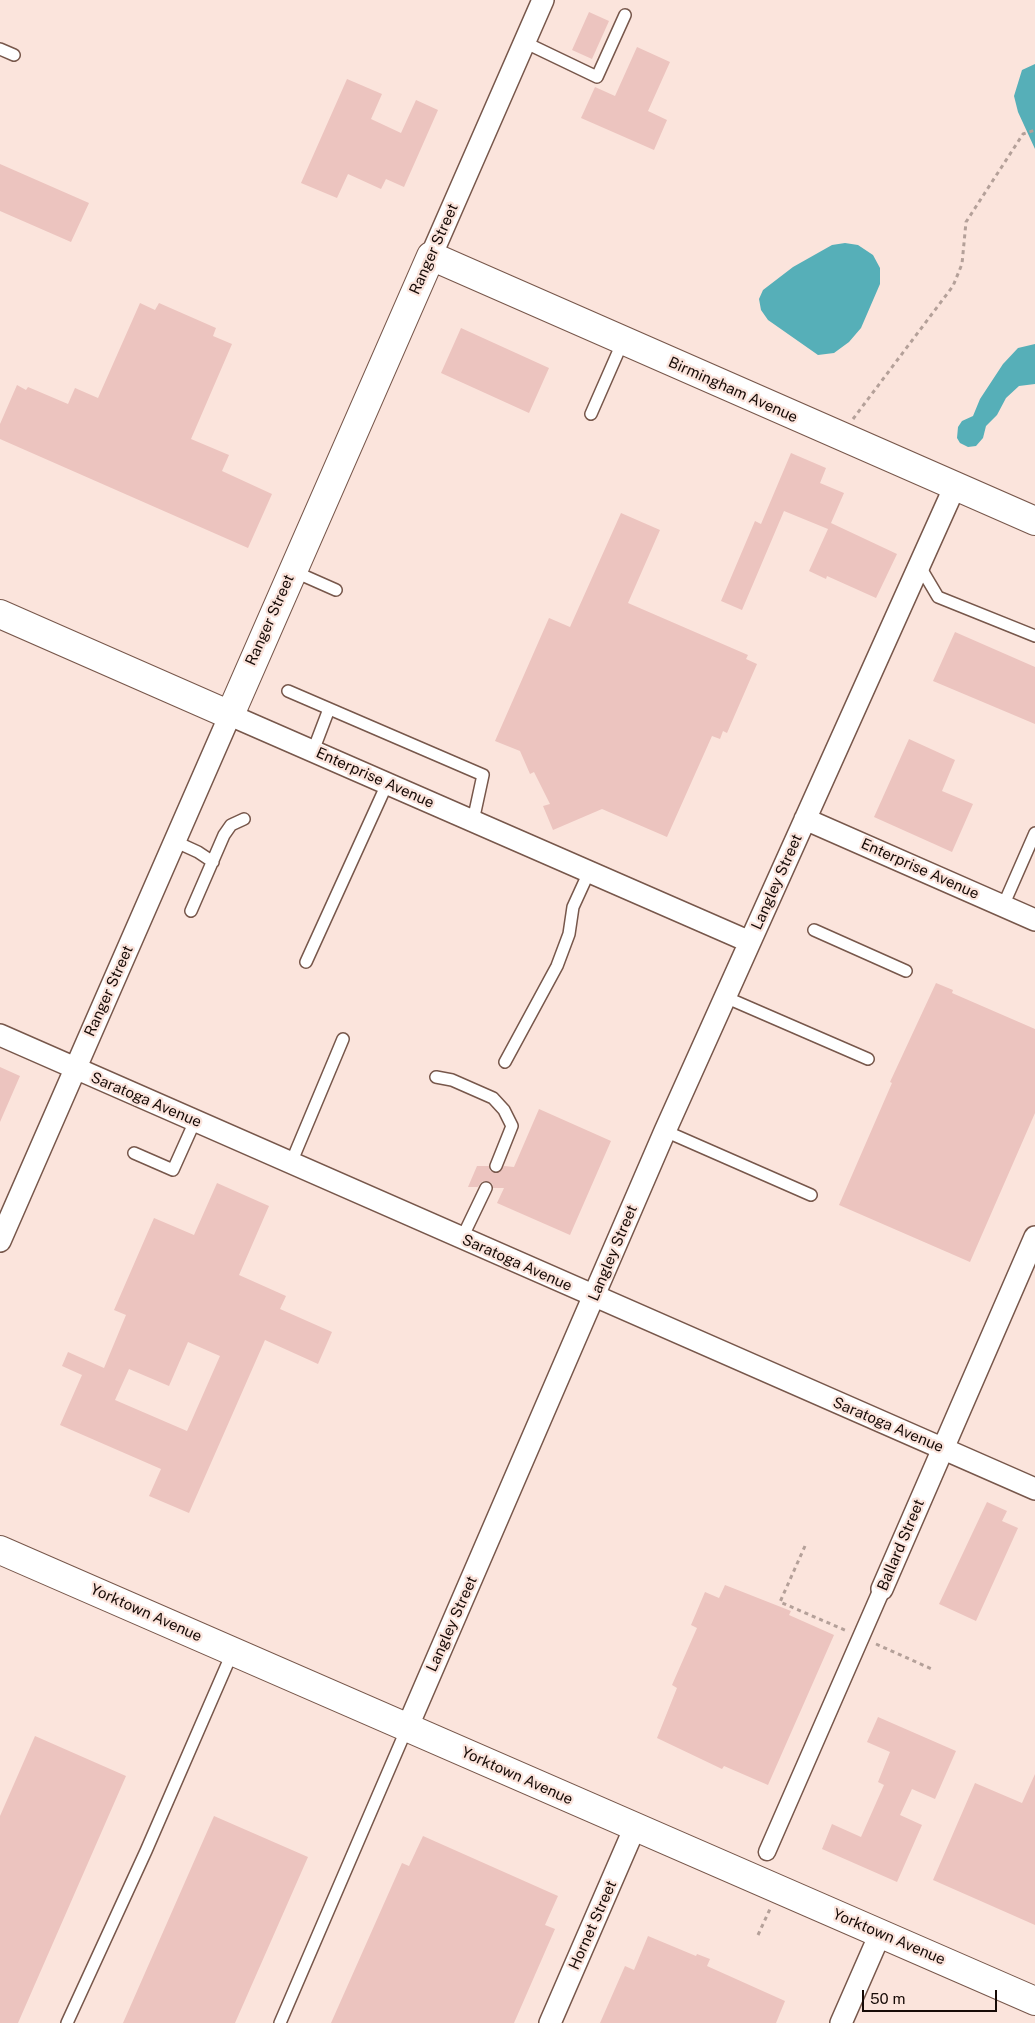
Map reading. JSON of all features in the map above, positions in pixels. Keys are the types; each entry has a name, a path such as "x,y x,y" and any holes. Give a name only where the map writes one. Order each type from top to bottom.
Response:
{"main road":[{"name":"Birmingham Avenue","path":"431,256 623,342 1035,521"},
{"name":"Ranger Street","path":"230,715 431,256"},
{"name":"Enterprise Avenue","path":"0,614 230,715"},
{"name":"Yorktown Avenue","path":"0,1550 1035,2001"}],"street":[{"name":"Ranger Street","path":"431,256 543,0"},
{"name":"Langley Street","path":"407,1728 665,1131 955,486"},
{"name":"Ranger Street","path":"0,1241 230,715"},
{"name":"Enterprise Avenue","path":"230,715 750,942"},
{"name":"Enterprise Avenue","path":"805,819 1035,920"},
{"name":"Saratoga Avenue","path":"0,1035 594,1297 1035,1488"},
{"name":"Ballard Street","path":"767,1852 1035,1237"},
{"name":"Hornet Street","path":"550,2023 636,1827"},
{"path":"840,2023 880,1934"}],"lane":[{"path":"524,42 597,77 625,15"},
{"path":"0,49 14,55"},
{"path":"591,414 623,342"},
{"path":"919,564 938,597 1035,636"},
{"path":"292,570 336,590"},
{"path":"288,690 483,775 473,821"},
{"path":"313,751 330,708"},
{"path":"306,962 387,784"},
{"path":"191,911 224,835 231,825 244,819"},
{"path":"1003,906 1035,833"},
{"path":"174,841 198,852 213,862"},
{"path":"505,1062 557,966 569,934 573,907 589,872"},
{"path":"814,930 906,971"},
{"path":"725,997 868,1059"},
{"path":"291,1163 343,1039"},
{"path":"436,1077 452,1080 493,1098 504,1110 512,1126 496,1166"},
{"path":"134,1154 173,1170 195,1121"},
{"path":"665,1131 810,1194"},
{"path":"462,1238 486,1188"},
{"path":"67,2023 142,1860 233,1651"},
{"name":"Langley Street","path":"280,2023 407,1728"}],"path":[{"path":"851,422 953,286 962,264 966,222 1023,134 1035,130"},
{"path":"805,1546 780,1602 934,1670"},
{"path":"758,1935 770,1909"}],"water":[{"path":"1035,64 1035,149 1018,112 1014,96 1022,70"},
{"path":"845,243 858,245 873,255 880,268 880,284 861,328 849,342 834,353 818,355 768,320 761,310 759,299 763,290 793,267 832,245"},
{"path":"1035,344 1035,384 1019,386 1006,398 997,415 986,426 983,438 976,446 968,447 960,443 957,438 958,427 962,421 973,416 980,399 1003,364 1018,348"}],"building":[{"path":"589,12 609,21 592,59 572,50"},
{"path":"637,47 670,62 648,111 667,120 654,150 581,118 595,87 615,96"},
{"path":"347,79 382,94 371,119 401,133 416,100 438,110 404,187 386,179 381,189 348,174 337,198 301,183"},
{"path":"0,164 89,203 71,242 0,211"},
{"path":"140,303 155,310 159,303 216,328 213,336 232,344 191,439 229,455 222,471 272,494 248,548 0,439 0,424 17,385 26,390 28,387 68,404 75,388 98,398"},
{"path":"461,328 549,368 529,413 441,373"},
{"path":"791,453 826,468 820,483 844,493 831,523 897,554 876,598 827,576 826,579 809,571 828,529 784,511 742,610 721,601 755,521 761,524"},
{"path":"621,513 660,530 628,603 748,655 746,659 757,664 727,733 723,731 720,739 712,736 667,837 602,809 553,830 543,806 550,804 534,772 530,774 520,751 495,741 549,618 570,627"},
{"path":"955,632 1035,667 1035,724 933,681"},
{"path":"909,739 955,760 942,791 973,804 952,852 874,817"},
{"path":"936,983 953,990 952,993 1035,1029 1035,1113 970,1262 839,1205 892,1083 890,1082"},
{"path":"0,1067 20,1076 0,1122"},
{"path":"539,1109 611,1141 570,1235 497,1203 504,1188 493,1188 492,1183 486,1181 481,1182 478,1187 468,1187 477,1166 489,1166 490,1171 497,1173 504,1166 514,1167"},
{"path":"217,1183 269,1206 239,1275 286,1296 280,1309 332,1332 318,1364 265,1340 189,1513 149,1496 161,1469 60,1425 82,1375 62,1366 68,1352 104,1368 126,1315 114,1310 154,1218 194,1235","holes":["188,1342 220,1356 187,1431 115,1400 129,1369 169,1386"]},
{"path":"987,1502 1007,1511 1002,1521 1018,1528 976,1621 939,1604"},
{"path":"725,1585 791,1611 789,1615 834,1635 768,1785 724,1766 722,1769 657,1738 677,1688 672,1685 697,1628 691,1625 705,1592 719,1598"},
{"path":"878,1717 956,1751 935,1799 912,1789 900,1815 922,1825 897,1882 822,1849 832,1824 861,1837 884,1785 878,1782 890,1752 867,1742"},
{"path":"35,1736 126,1776 18,2023 0,2023 0,1816"},
{"path":"1035,1774 1035,1925 933,1880 975,1783 1022,1803"},
{"path":"214,1816 308,1857 235,2023 123,2023"},
{"path":"423,1836 558,1896 545,1925 555,1929 514,2023 331,2023 402,1863 409,1866"},
{"path":"648,1936 696,1956 697,1954 710,1959 707,1966 785,2001 776,2023 600,2023 625,1966 634,1970"}]}
